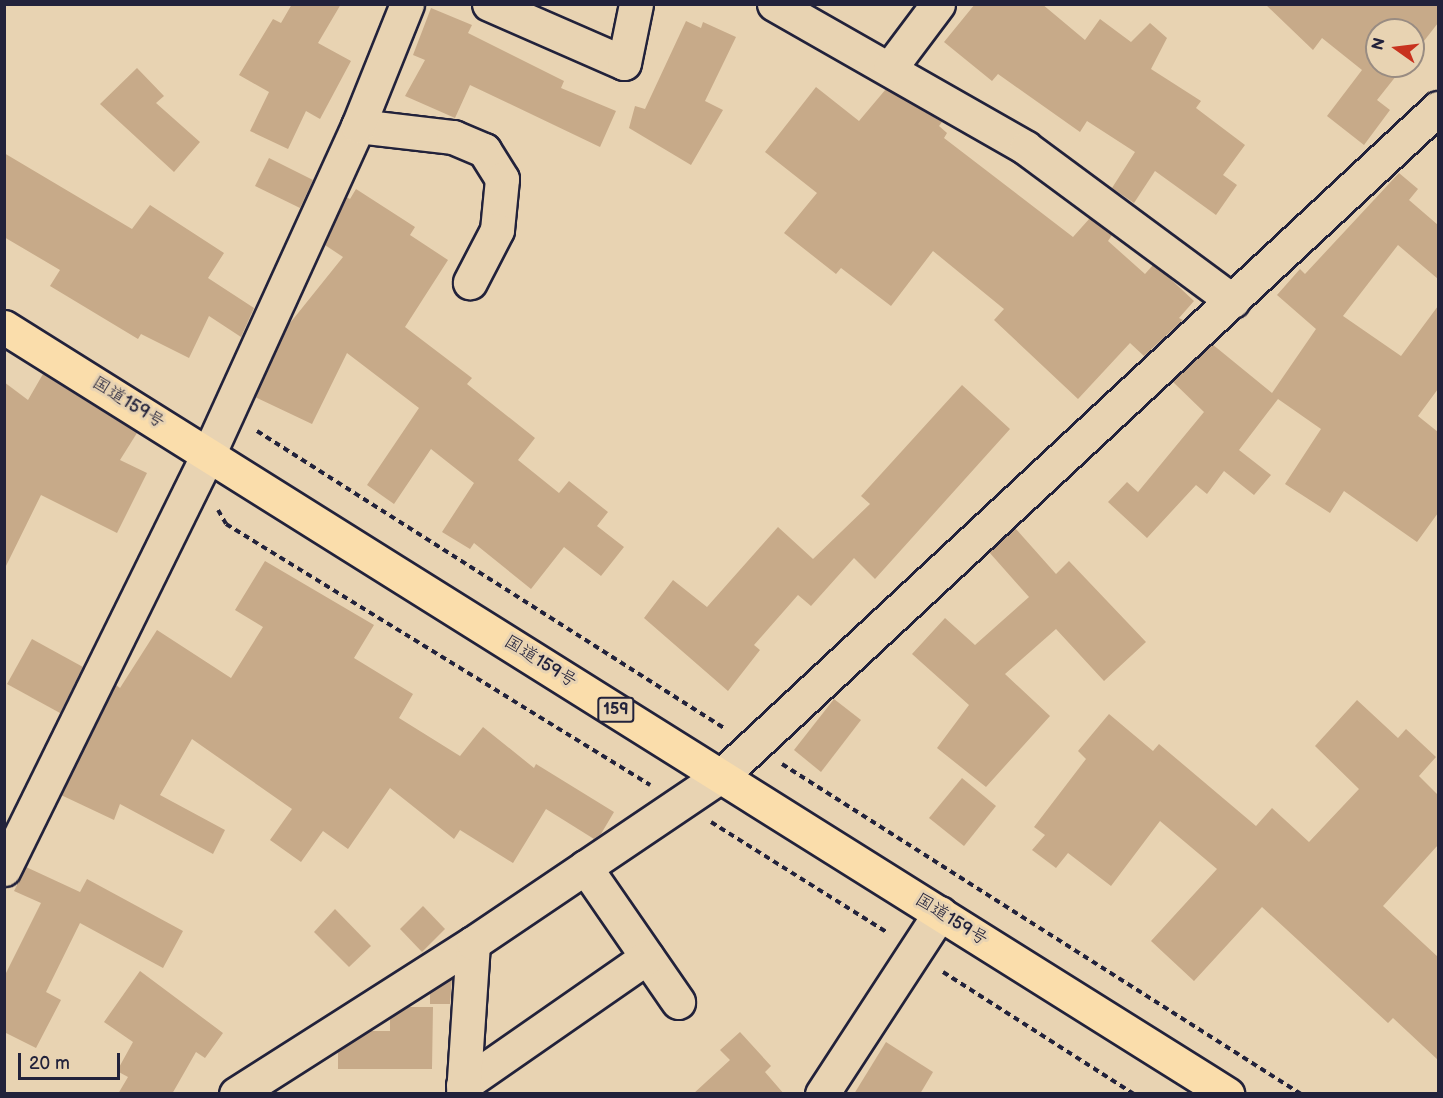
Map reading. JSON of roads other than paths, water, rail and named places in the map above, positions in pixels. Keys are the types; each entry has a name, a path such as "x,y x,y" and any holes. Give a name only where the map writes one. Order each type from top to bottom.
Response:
{"highway":[{"name":"国道159号","path":"4,327 209,453 1227,1094"}],"street":[{"path":"4,869 209,453 358,126 407,4"},
{"path":"489,4 624,63 636,4"},
{"path":"774,4 890,68 1026,148 1233,301"},
{"path":"890,68 938,4"},
{"path":"236,1094 473,943 721,776 1438,108"},
{"path":"358,126 453,137 484,150 502,179 498,220 470,282"},
{"path":"585,867 678,1002"},
{"path":"822,1094 940,913"},
{"path":"463,1089 473,943"},
{"path":"463,1089 647,957"}]}
